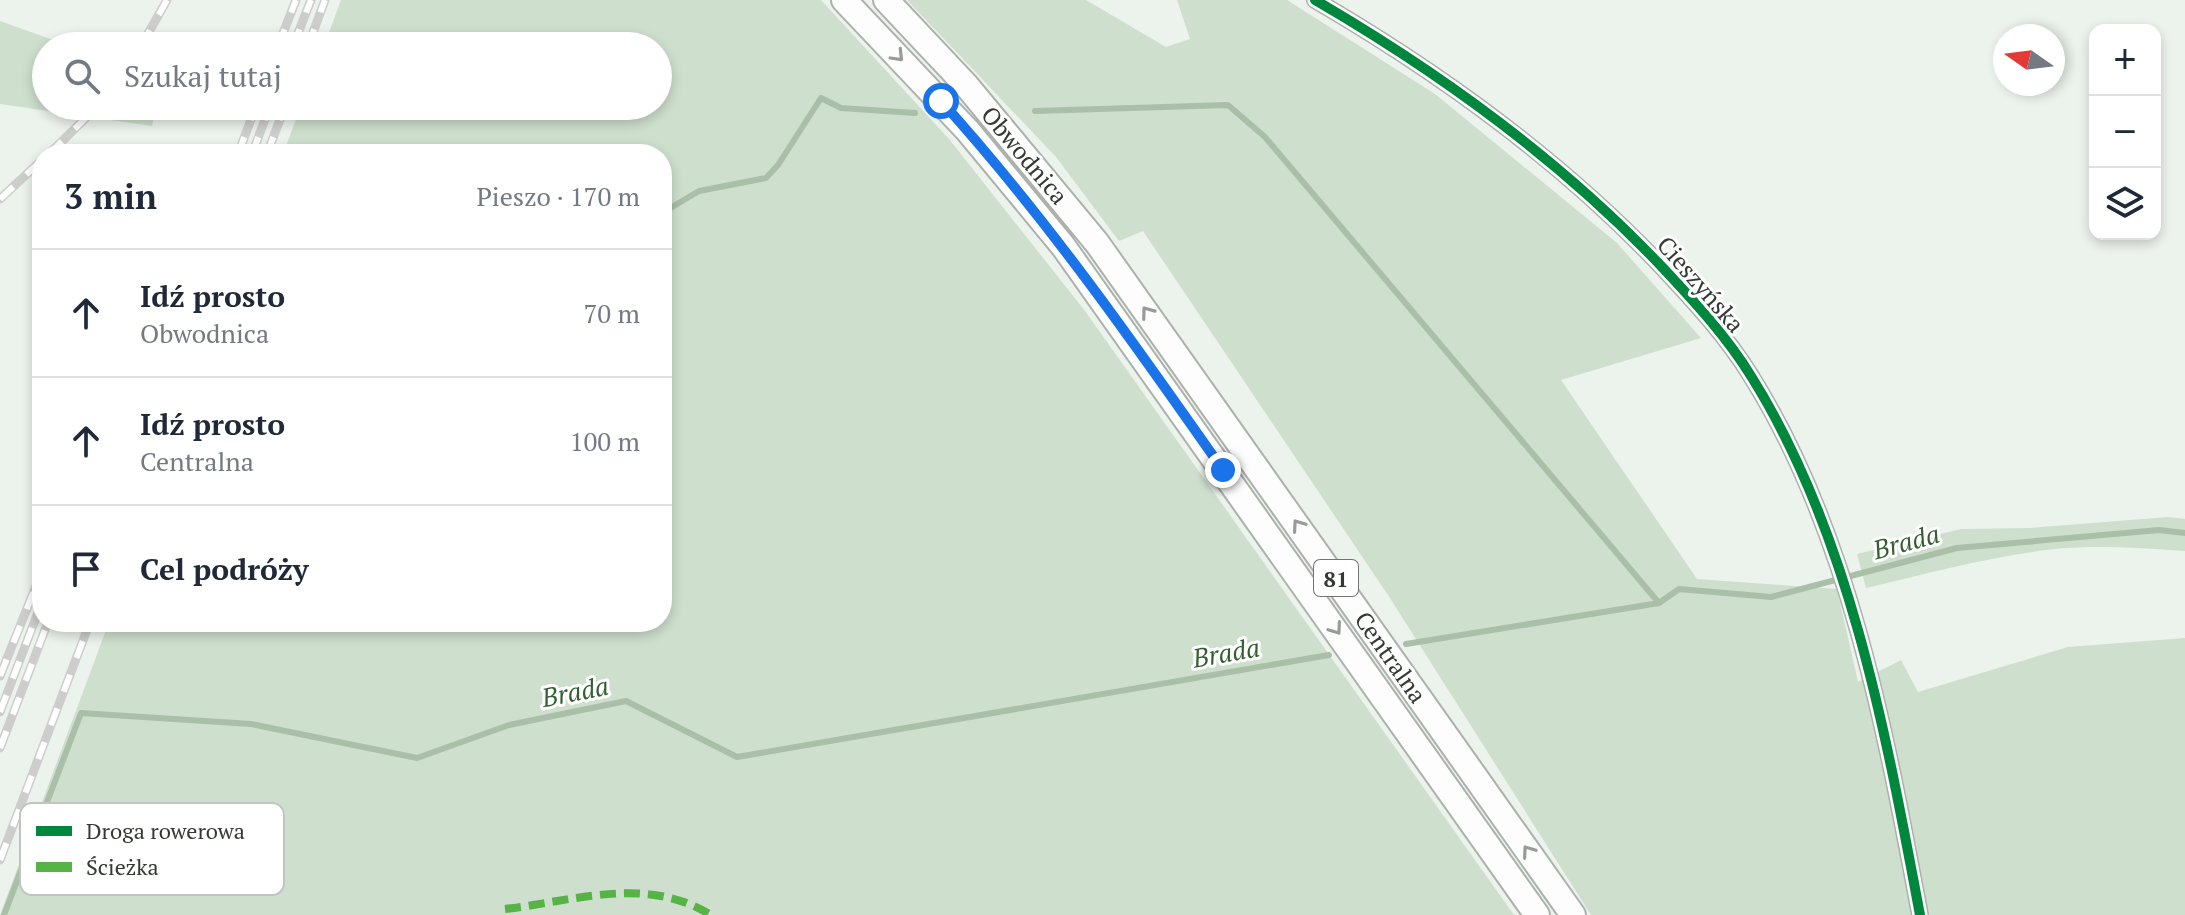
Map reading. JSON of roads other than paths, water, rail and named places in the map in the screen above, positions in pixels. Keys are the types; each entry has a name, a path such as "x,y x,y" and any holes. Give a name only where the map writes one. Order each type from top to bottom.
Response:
{"main road":[{"name":"Obwodnica","path":"844,0 978,142 1063,246"},
{"name":"Obwodnica","path":"886,0 966,85 1097,243"},
{"name":"Centralna","path":"1097,243 1573,915"},
{"name":"Centralna","path":"1063,246 1537,915"}],"street":[{"name":"Cieszyńska","path":"1315,0 1400,50 1470,98 1625,227 1694,300 1751,375 1799,468 1845,593 1887,737 1920,915"}],"waterway":[{"path":"672,207 699,191 766,178 778,165 821,98 841,108 915,113"},
{"path":"1035,111 1228,105 1265,137 1659,603"},
{"name":"Brada","path":"1406,644 1659,603 1679,589 1771,597 1957,548 2159,530 2185,533"},
{"name":"Brada","path":"47,803 81,713 251,724 417,758 509,725 626,701 737,757 1329,655"},
{"name":"Brada","path":"4,915 20,873"}],"railway":[{"path":"149,32 167,0"},
{"path":"283,32 296,0"},
{"path":"298,32 311,0"},
{"path":"313,32 325,0"},
{"path":"59,144 84,120"},
{"path":"242,144 251,120"},
{"path":"256,144 265,120"},
{"path":"271,144 280,120"},
{"path":"0,199 32,169"},
{"path":"0,676 32,596"},
{"path":"0,712 32,628"},
{"path":"0,748 44,632"},
{"path":"22,803 86,632"},
{"path":"0,860 20,807"}]}
